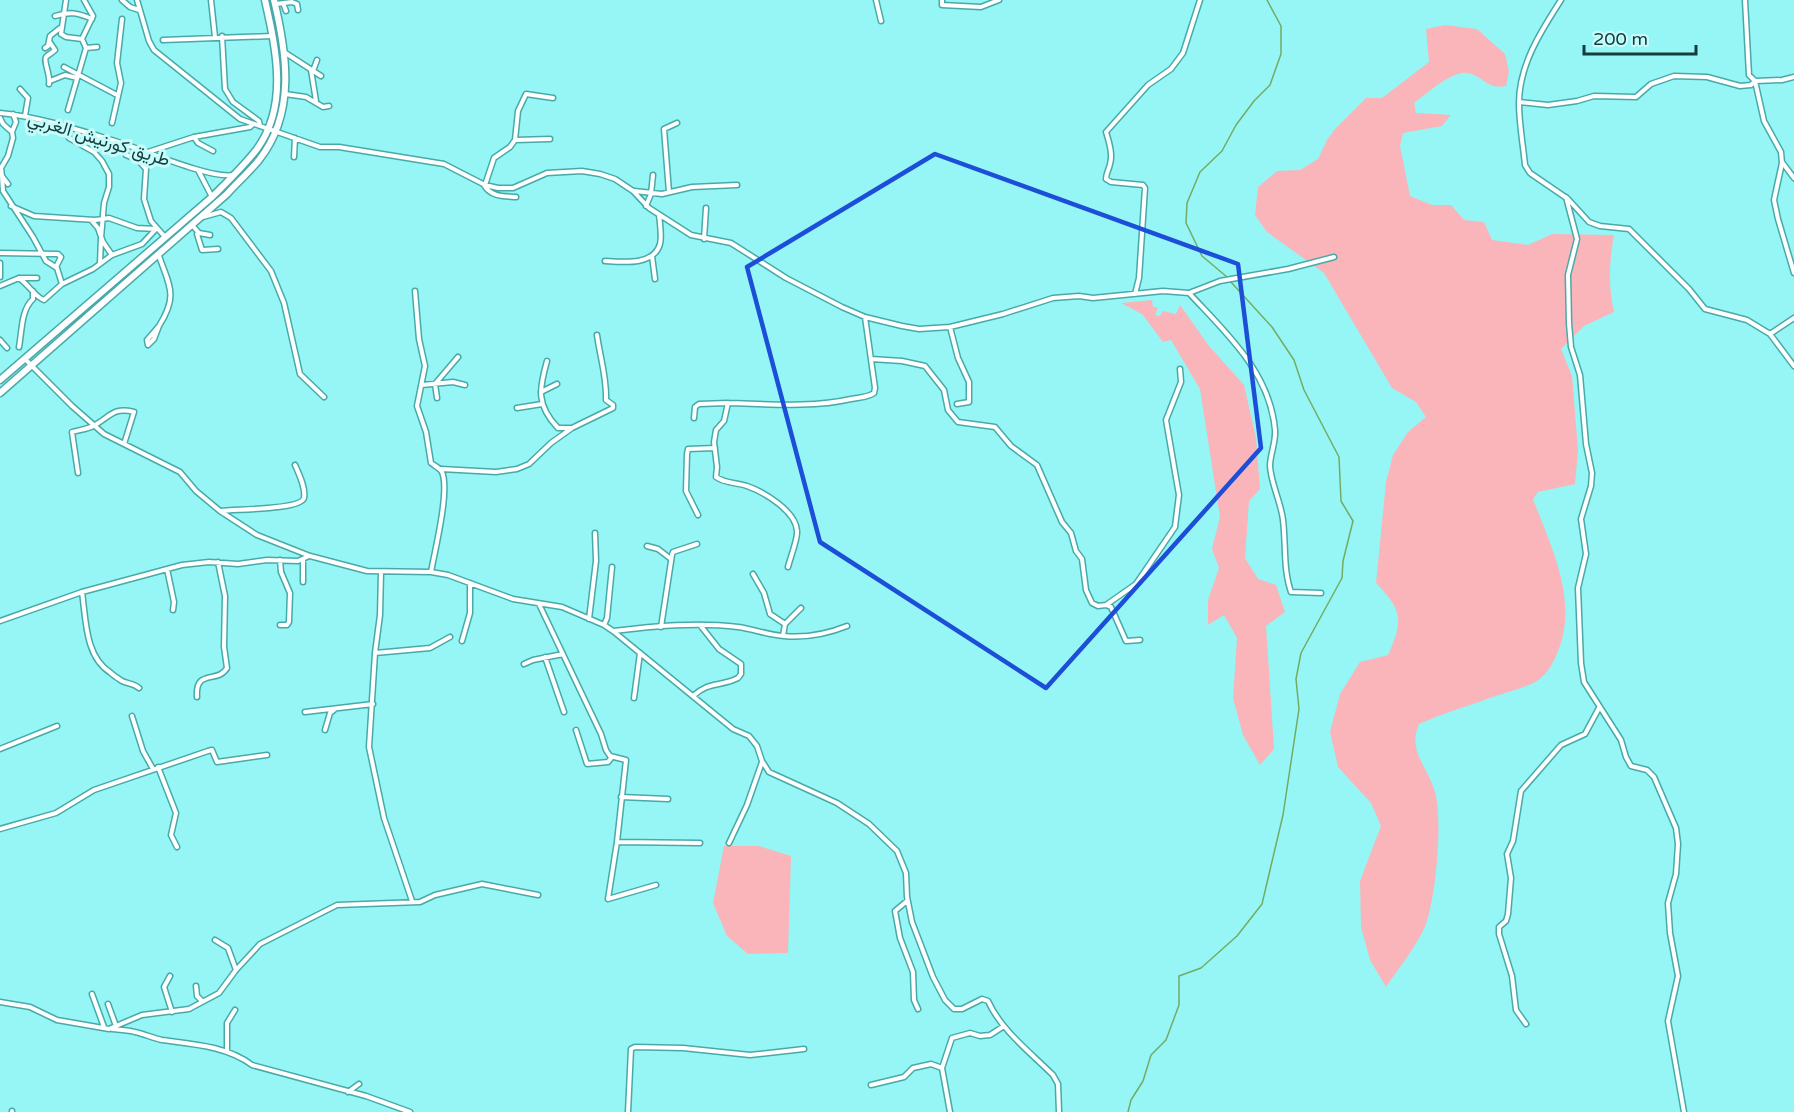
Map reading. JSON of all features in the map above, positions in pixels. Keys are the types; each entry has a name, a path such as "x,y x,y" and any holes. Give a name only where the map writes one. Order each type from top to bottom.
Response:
{"main road":[{"path":"0,380 212,197 258,148 275,109 277,93 277,62 265,0"},
{"path":"0,393 159,256 227,194 260,159 276,131 287,87 285,52 274,2"}],"street":[{"path":"66,0 60,28 63,36 82,39"},
{"path":"82,39 92,19 92,13 84,0"},
{"path":"122,0 130,7 139,10"},
{"path":"137,0 149,41 154,50 240,119 320,147 339,147 444,164 484,184 498,188 513,188 547,173 582,171 600,174 615,179 633,191 646,206 692,235 731,243 786,278 865,317 919,329 950,327 1004,314 1053,298 1079,296 1093,298 1163,291 1189,293 1220,281 1288,269 1334,257"},
{"path":"210,0 215,37"},
{"path":"876,0 881,21"},
{"path":"942,0 942,5 981,7 999,0"},
{"path":"1135,294 1145,188 1143,185 1111,182 1106,179 1105,176 1111,162 1106,132 1148,85 1171,69 1183,53 1200,0"},
{"path":"1561,0 1543,28 1527,60 1519,102 1525,165 1530,173 1566,197 1589,222 1600,226 1629,229 1689,289 1705,309 1747,320 1770,334 1794,366"},
{"path":"1745,0 1749,75 1755,81 1764,121 1781,152 1782,160 1774,200 1794,273"},
{"path":"274,2 295,3 298,10"},
{"path":"283,3 286,11"},
{"path":"83,14 86,5"},
{"path":"55,16 63,13 83,14 92,19"},
{"path":"112,123 121,83 117,63 122,19"},
{"path":"45,48 48,46 50,36 60,28"},
{"path":"222,36 225,89 233,102 259,121 260,126"},
{"path":"163,40 222,36 273,36"},
{"path":"68,110 86,48 82,39"},
{"path":"49,41 54,45 55,50 46,57 45,61 50,83 65,75 78,76"},
{"path":"86,48 97,47"},
{"path":"285,52 321,76"},
{"path":"316,60 312,70 316,102"},
{"path":"64,67 117,95"},
{"path":"1519,102 1548,105 1594,96 1636,97 1651,84 1674,76 1707,77 1740,86 1751,85 1755,81 1794,77"},
{"path":"20,89 28,98 25,116"},
{"path":"285,94 306,98 324,107 329,106"},
{"path":"484,184 494,158 510,147 515,140 518,111 526,94 553,98"},
{"name":"طريق كورنيش الغربي","path":"0,113 25,116 66,127 226,177 234,175"},
{"path":"13,114 16,122 12,132 13,138 1,168 3,191 33,237 40,253 47,262 56,267 62,284"},
{"path":"0,118 12,132"},
{"path":"669,192 664,129 677,123"},
{"path":"148,152 195,137 250,127 253,124"},
{"path":"66,127 69,138 94,152 109,174 110,181 104,203 100,264"},
{"path":"195,137 198,142 213,151"},
{"path":"294,157 295,138"},
{"path":"515,140 550,139"},
{"path":"126,155 138,160 146,169 144,199 156,229 165,237"},
{"path":"1782,160 1794,178"},
{"path":"198,169 212,197"},
{"path":"646,206 651,194 653,176"},
{"path":"1,179 9,184"},
{"path":"484,184 496,195 516,197"},
{"path":"633,191 651,194 692,187 736,185"},
{"path":"1566,197 1577,239 1568,274 1571,347 1580,375 1586,444 1592,473 1591,486 1581,519 1586,554 1578,588 1578,624 1584,682 1621,740 1631,766 1647,770 1654,777 1676,828 1678,844 1676,874 1668,903 1670,933 1678,976 1668,1021 1684,1112"},
{"path":"11,206 34,216 90,220 113,219 137,228 156,229"},
{"path":"704,239 706,208"},
{"path":"199,218 221,212 231,218 271,271 288,314 300,374 324,397"},
{"path":"605,261 631,262 652,256 660,244 659,215"},
{"path":"90,220 98,228 101,238 112,255"},
{"path":"192,225 199,233 210,234"},
{"path":"19,278 39,298 44,300 62,284 112,255 141,245 156,229"},
{"path":"199,233 197,234 202,250 218,249"},
{"path":"0,253 59,255 61,258 56,267"},
{"path":"159,256 171,293 167,315 159,326"},
{"path":"652,256 655,279"},
{"path":"0,263 0,277"},
{"path":"0,286 19,278 37,278"},
{"path":"19,346 24,315 27,305 33,299 33,290"},
{"path":"415,291 419,339 425,366 417,406 426,432 431,463 441,470 496,472 517,469 529,464 551,443 572,428 613,408 613,405 606,400 607,384 600,363 597,335"},
{"path":"1189,293 1242,351 1263,384 1274,427 1275,440 1270,465 1283,518 1287,580 1291,592 1321,593"},
{"path":"694,418 695,407 699,404 788,405 843,402 869,397 874,393 875,388 865,317"},
{"path":"1770,334 1794,318"},
{"path":"950,327 958,358 969,382 969,402 957,404"},
{"path":"0,340 4,347"},
{"path":"436,398 435,384 458,357"},
{"path":"25,359 104,434 180,472 220,511 257,536 345,567 381,572 432,572 513,599 562,607 613,631 733,729 749,736 757,746 762,762 769,772 837,802 868,824 897,852 906,873 912,922 933,977 945,1000 954,1009 963,1008 982,999 988,1001 1004,1026 1053,1075 1058,1084 1059,1112"},
{"path":"870,359 902,361 925,366 944,390 948,410 954,420 995,427 1011,446 1037,465 1062,522 1071,533 1076,551 1082,560 1086,590 1092,603 1098,606 1106,604 1136,584 1175,528 1179,495 1166,420 1181,382 1180,369"},
{"path":"547,361 540,393 542,404 558,428 572,428"},
{"path":"0,369 7,375"},
{"path":"422,385 453,382 465,385"},
{"path":"540,393 557,384"},
{"path":"728,403 724,421 716,430 714,448 716,477 723,482 750,488 786,509 792,516 798,532 788,567"},
{"path":"517,408 542,404"},
{"path":"78,473 72,432 95,426 114,412 123,410 134,412 124,444"},
{"path":"698,515 686,491 688,449 714,448"},
{"path":"220,511 296,505 302,502 304,496 295,465"},
{"path":"432,572 444,504 441,470"},
{"path":"589,619 596,561 595,533"},
{"path":"661,627 674,552 698,544"},
{"path":"647,546 658,549 671,559"},
{"path":"0,621 82,592 182,565 218,562 238,564 303,559 310,556"},
{"path":"303,559 303,582"},
{"path":"280,560 281,572 290,594 289,622 287,625 280,625"},
{"path":"197,697 197,685 200,681 223,673 227,668 224,647 226,606 218,562"},
{"path":"604,625 607,618 612,567"},
{"path":"167,569 174,602 173,610"},
{"path":"381,572 381,615 375,653 369,747 384,818 412,902"},
{"path":"753,574 764,593 770,614 785,624"},
{"path":"462,641 470,613 470,583"},
{"path":"82,592 92,653 101,666 123,681 139,688"},
{"path":"539,604 601,734 606,750 613,757 626,760 608,899 656,885"},
{"path":"1106,604 1116,616 1126,641 1140,640"},
{"path":"783,636 785,624 801,608"},
{"path":"693,696 706,686 723,684 738,678 742,669 741,664 719,649 700,625"},
{"path":"613,631 700,625 738,627 783,636 828,634 847,626"},
{"path":"375,653 429,648 450,637"},
{"path":"634,698 640,652"},
{"path":"524,664 563,654"},
{"path":"545,657 564,712"},
{"path":"305,712 373,704"},
{"path":"1526,1024 1516,1010 1512,976 1498,934 1499,927 1506,921 1508,914 1511,878 1507,854 1513,841 1519,797 1524,786 1561,745 1585,734 1599,708"},
{"path":"325,730 330,713 334,709"},
{"path":"132,716 143,751 155,768 176,813 171,835 177,847"},
{"path":"0,749 57,726"},
{"path":"576,730 587,764 608,762 613,757"},
{"path":"0,829 56,813 94,790 213,750 218,762 267,755"},
{"path":"729,843 747,805 762,762"},
{"path":"621,797 668,799"},
{"path":"617,842 700,843"},
{"path":"107,1028 142,1015 189,1009 219,993 260,944 337,905 420,902 435,895 482,884 538,895"},
{"path":"908,900 895,911 900,938 914,972 914,1000 918,1009"},
{"path":"215,940 228,948 236,970"},
{"path":"170,976 164,987 172,1012"},
{"path":"196,986 197,996 202,1001"},
{"path":"92,994 107,1028"},
{"path":"0,1002 30,1007 57,1020 135,1032 161,1040 179,1041 227,1051 252,1065 366,1096 410,1112"},
{"path":"108,1004 116,1026"},
{"path":"227,1051 226,1023 235,1010"},
{"path":"950,1112 942,1068 952,1038 970,1033 980,1036 990,1035 1004,1026"},
{"path":"628,1112 632,1049 635,1047 683,1048 750,1055 804,1049"},
{"path":"871,1085 904,1077 913,1068 931,1064 942,1068"},
{"path":"347,1092 359,1084"}],"highlighted area":[{"path":"935,154 1238,264 1261,448 1046,688 820,542 747,267"}],"shaded area":[{"path":"1445,25 1477,29 1505,54 1509,71 1506,86 1494,86 1472,74 1461,73 1439,84 1414,103 1416,113 1451,115 1442,126 1403,133 1400,146 1410,196 1432,205 1451,205 1464,220 1484,222 1492,240 1528,245 1552,234 1614,235 1610,274 1614,312 1584,326 1561,349 1572,376 1578,450 1575,484 1538,492 1533,499 1561,577 1565,618 1562,638 1551,666 1535,682 1419,724 1415,742 1417,751 1432,783 1437,805 1438,841 1435,881 1424,929 1386,987 1370,960 1361,927 1360,881 1381,826 1371,803 1338,767 1330,732 1340,694 1360,662 1388,655 1397,633 1398,616 1395,608 1376,583 1386,482 1393,455 1408,432 1426,417 1416,402 1392,388 1324,273 1267,232 1255,215 1258,187 1277,171 1300,170 1318,159 1334,130 1366,98 1382,98 1429,62 1426,29"},
{"path":"1152,300 1153,307 1158,308 1155,315 1160,316 1163,311 1176,314 1180,305 1209,346 1244,385 1256,438 1260,489 1249,501 1245,558 1258,579 1276,585 1285,612 1266,626 1274,749 1260,765 1243,735 1233,698 1237,638 1224,615 1208,625 1208,600 1219,568 1212,549 1220,517 1200,389 1171,340 1163,342 1142,314 1121,303"},
{"path":"724,846 759,846 791,856 788,953 748,954 727,936 713,903"}],"waterway":[{"path":"1227,277 1202,256 1186,223 1187,203 1200,172 1222,151 1236,125 1254,101 1270,85 1281,54 1281,26 1267,0"},
{"path":"1128,1112 1131,1100 1143,1081 1151,1055 1166,1040 1179,1005 1179,976 1201,968 1237,936 1262,904 1283,815 1299,709 1296,679 1301,653 1342,578 1343,561 1353,521 1341,501 1339,457 1304,390 1294,360 1272,327 1230,281"}]}
